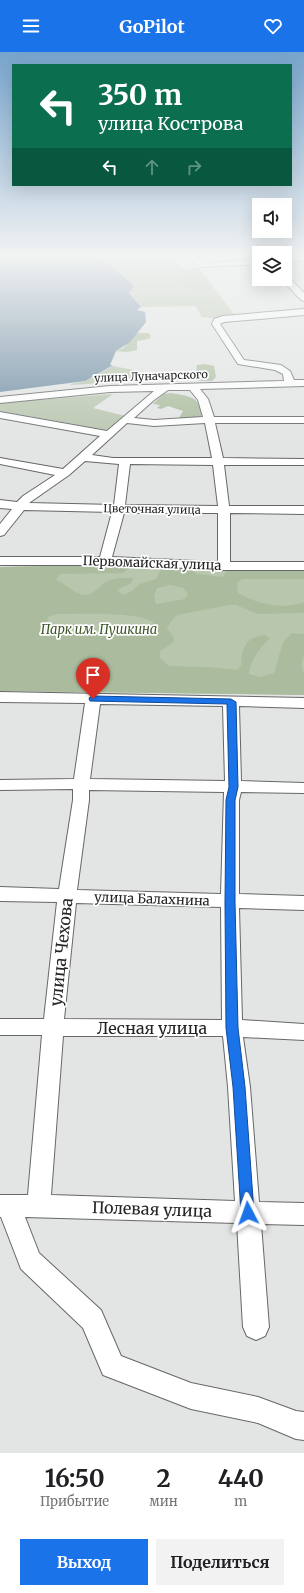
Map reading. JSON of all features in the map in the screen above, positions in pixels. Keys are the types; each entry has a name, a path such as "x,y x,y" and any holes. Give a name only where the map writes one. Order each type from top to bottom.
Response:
{"street":[{"path":"219,320 216,324 241,362 278,367 287,373 290,383"},
{"name":"улица Луначарского","path":"0,400 110,389 304,383"},
{"path":"193,387 203,399 218,461 224,510 224,566"},
{"path":"0,532 27,498 83,457 107,434 150,398 165,388"},
{"path":"0,416 107,434"},
{"path":"125,420 154,423 209,420 304,420"},
{"path":"83,457 125,461 304,462"},
{"path":"0,461 64,472"},
{"path":"105,561 119,509 125,461"},
{"name":"Цветочная улица","path":"0,504 119,509 304,510"},
{"name":"Первомайская улица","path":"0,561 105,561 224,566 304,566"},
{"path":"0,697 304,703"},
{"name":"улица Чехова","path":"39,1206 53,1027 67,896 81,800 93,699"},
{"path":"231,702 233,787 231,800 230,902 232,1028 239,1087 256,1327"},
{"path":"0,785 82,784 304,788"},
{"name":"улица Балахнина","path":"0,894 304,903"},
{"name":"Лесная улица","path":"0,1027 232,1028 304,1032"},
{"path":"5,1206 30,1261 92,1319 112,1366 191,1396 258,1410 296,1425 304,1426"},
{"name":"Полевая улица","path":"5,1206 304,1214"}],"green space":[{"path":"136,333 149,333 151,337 137,341 137,350 127,352 116,351 123,348"},
{"path":"205,364 214,366 216,377 212,381 200,381 195,378 197,365"},
{"path":"112,366 134,370 134,372 139,376 120,382 71,385 85,381"},
{"path":"171,393 194,399 199,406 202,420 178,420 183,411 168,406 161,409 157,408 160,405 153,404 163,394"},
{"path":"113,394 93,408 125,416 106,430 0,411 0,403"},
{"name":"Парк им. Пушкина","path":"94,565 304,569 304,695 0,691 0,567"},
{"name":"Парк им. Пушкина","path":"94,565 134,566 122,573 60,574 56,580 83,595 88,595 104,583 111,580 133,578 131,583 117,590 123,595 132,591 140,584 156,579 162,567 187,568 197,574 223,577 228,569 304,569 304,579 242,579 237,583 238,593 262,603 288,606 304,602 304,613 258,614 236,605 229,605 177,615 167,628 174,638 173,643 160,651 160,658 169,666 208,667 237,670 241,666 242,654 246,644 253,638 265,635 270,638 256,654 249,674 261,677 274,673 283,642 292,633 304,634 304,655 301,665 304,673 304,695 0,691 0,567","holes":["171,585 183,588 188,594 185,599 156,604 154,596 157,588","57,614 134,616 145,618 153,622 151,631 112,635 85,636 59,634 46,631 48,617"]}],"water":[{"path":"0,320 146,320 130,342 116,351 110,365 113,365 85,381 0,392"}],"route":[{"path":"93,699 231,702 233,787 231,800 230,957 232,1028 239,1087 248,1213"}]}
